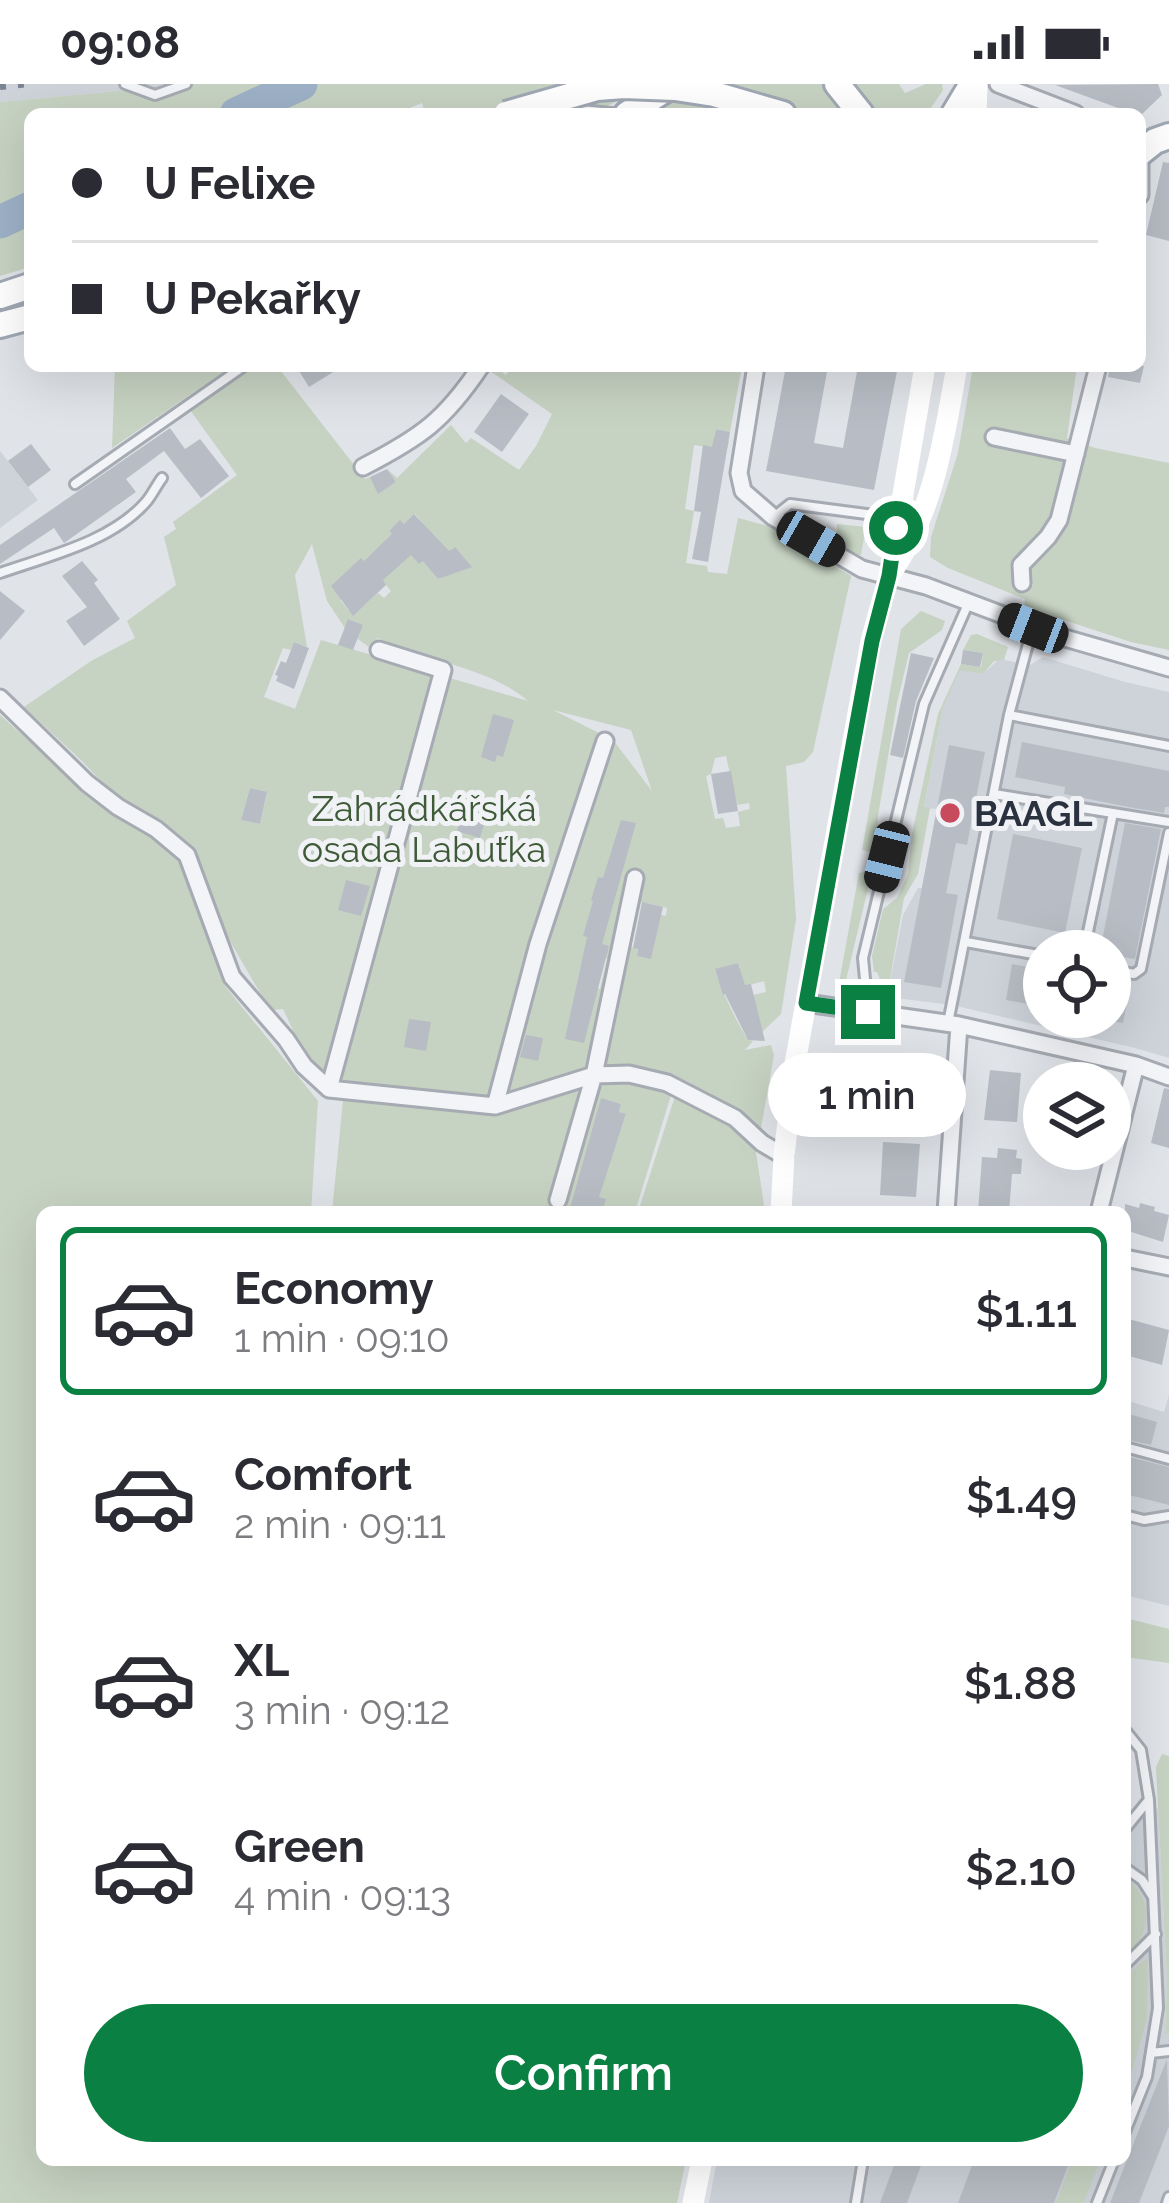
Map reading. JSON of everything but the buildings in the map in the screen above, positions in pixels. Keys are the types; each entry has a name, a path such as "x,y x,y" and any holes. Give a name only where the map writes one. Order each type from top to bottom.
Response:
{"main road":[{"path":"634,108 674,84"},
{"path":"837,84 856,108"},
{"path":"526,108 597,88 624,86 714,94 762,108"},
{"path":"781,1206 794,1069 924,372"},
{"path":"889,576 933,488 956,372"},
{"path":"693,2203 701,2166"}],"street":[{"path":"998,84 1060,108"},
{"path":"363,467 414,440 455,404 477,372"},
{"path":"756,372 739,473 743,491 773,517 862,568 926,586 1033,628 1169,668"},
{"path":"1022,583 1021,566 1058,520 1096,372"},
{"path":"994,437 1076,454"},
{"path":"329,1089 443,670 379,650"},
{"path":"0,698 88,783 188,856 232,977 304,1066 329,1089 495,1106 594,1075 629,1074 667,1083 735,1118 784,1156"},
{"path":"495,1106 538,944 605,741"},
{"path":"558,1199 594,1075 635,878"},
{"path":"806,1003 954,1024 1136,1065 1169,1077"},
{"path":"946,1206 954,1024"},
{"path":"1101,1206 1136,1065"},
{"path":"1131,1259 1169,1267"}],"lane":[{"path":"125,84 155,95 186,84"},
{"path":"532,106 555,108"},
{"path":"75,484 235,372"},
{"path":"0,573 110,530 145,504 162,478"},
{"path":"773,517 790,504 874,515"},
{"path":"868,1012 863,958 924,704 969,603"},
{"path":"954,1024 994,794 1033,628"},
{"path":"1010,715 1169,746"},
{"path":"994,794 1169,822"},
{"path":"1088,930 1113,813"},
{"path":"1131,973 1141,969 1169,833"},
{"path":"966,942 1023,952"},
{"path":"1131,1450 1169,1459"},
{"path":"1131,1517 1144,1520 1169,1516"},
{"path":"1131,1738 1141,1750 1149,1800 1158,2008 1147,2077 1131,2117"},
{"path":"1131,1822 1149,1800"},
{"path":"1131,1872 1155,1900"},
{"path":"1131,1958 1156,1934"},
{"path":"1151,2053 1169,2050"},
{"path":"856,2203 862,2166"},
{"path":"1097,2203 1112,2166"}],"shaded area":[{"path":"0,84 194,84 0,102"},
{"path":"0,451 38,500 0,528"},
{"path":"1043,657 1169,692 1169,1058 1092,1038 1131,1038 1131,930 1023,930 1023,1022 952,1005 887,997 903,915 922,888 937,809 924,808 943,708 960,669 983,674 999,659 1030,665"},
{"path":"1169,1395 1169,1606 1131,1596 1131,1402 1164,1412"},
{"path":"1158,1808 1165,2032 1169,2035 1169,2203 709,2203 716,2166 1131,2166 1131,1826"}],"green space":[{"path":"194,84 645,84 604,108 423,108 422,103 409,108 24,108 24,269 0,276 0,102"},
{"path":"695,84 822,84 842,108 659,108"},
{"path":"853,84 899,84 905,93 926,84 942,84 931,108 876,108"},
{"path":"115,372 223,372 112,448"},
{"name":"Zahrádkářská osada Labuťka","path":"242,372 282,372 379,493 396,482 387,469 397,478 451,425 466,443 471,438 519,470 552,414 491,372 741,372 730,432 716,429 714,437 729,441 727,450 694,445 685,509 694,511 686,563 727,574 738,518 772,527 851,576 813,752 804,762 786,766 796,919 781,1014 762,1032 753,995 766,992 764,981 742,987 738,963 715,970 738,1024 753,1041 745,1050 771,1045 774,1055 760,1134 730,1118 755,1146 764,1206 640,1206 676,1093 672,1092 637,1206 333,1206 343,1100 309,1064 283,1009 270,1010 227,936 191,848 108,789 24,707 91,661 135,638 127,621 176,585 164,537 176,529 173,522 237,475 190,410","holes":["415,514 432,534 420,564 389,531 400,521 404,524","312,544 327,601 345,628 349,619 362,625 358,639 369,647 378,638 476,672 528,701 321,640 295,709 264,697 283,648 291,650 294,642 307,647 295,575","454,547 471,566 438,579 435,563","373,569 391,591 384,598 378,593 356,613 340,600","553,710 631,730 652,791 613,740","726,756 737,805 749,803 750,809 738,812 740,826 726,828 723,818 715,819 706,776 715,758","250,788 267,793 260,824 241,820","641,902 667,908 651,958 637,956 638,949 631,947","587,941 607,959 600,989 577,983","601,1099 621,1104 619,1112 626,1115 614,1150 590,1143"]},
{"path":"972,372 1076,372 1067,438 1169,463 1169,650 1024,607 1025,599 930,557 931,537 958,453"},
{"path":"837,524 866,527 861,555 843,544"},
{"path":"921,611 945,621 942,630 909,653 878,816 876,855 846,980 856,984 845,995 839,983 859,873 865,872 870,852 862,850 901,629"},
{"path":"971,635 1008,647 1004,660 994,661 983,674 960,670 943,708 924,807 930,808 918,874 904,898 887,997 874,972 872,956 883,909 897,898 908,874 938,714 961,664 981,667 983,653 963,650"},
{"path":"0,715 81,787 181,858 206,918 225,986 318,1101 311,1206 36,1206 36,2166 685,2166 677,2203 0,2203"},
{"path":"1131,1620 1169,1629 1169,1663 1131,1658"},
{"path":"1162,1754 1169,1756 1169,2035 1165,2033 1167,1981 1156,1767"},
{"path":"1131,1883 1146,1907 1140,1939 1131,1952"},
{"path":"1148,1957 1147,2018 1131,2074 1131,1972"},
{"path":"1070,2166 1098,2166 1084,2203 1056,2203"}],"waterway":[{"path":"249,108 301,84"},
{"path":"0,222 24,211"}],"railway":[{"path":"0,87 30,84"}],"place":[{"name":"BAAGL","path":"950,813"}],"route":[{"path":"868,1012 806,1003 896,528"}]}
